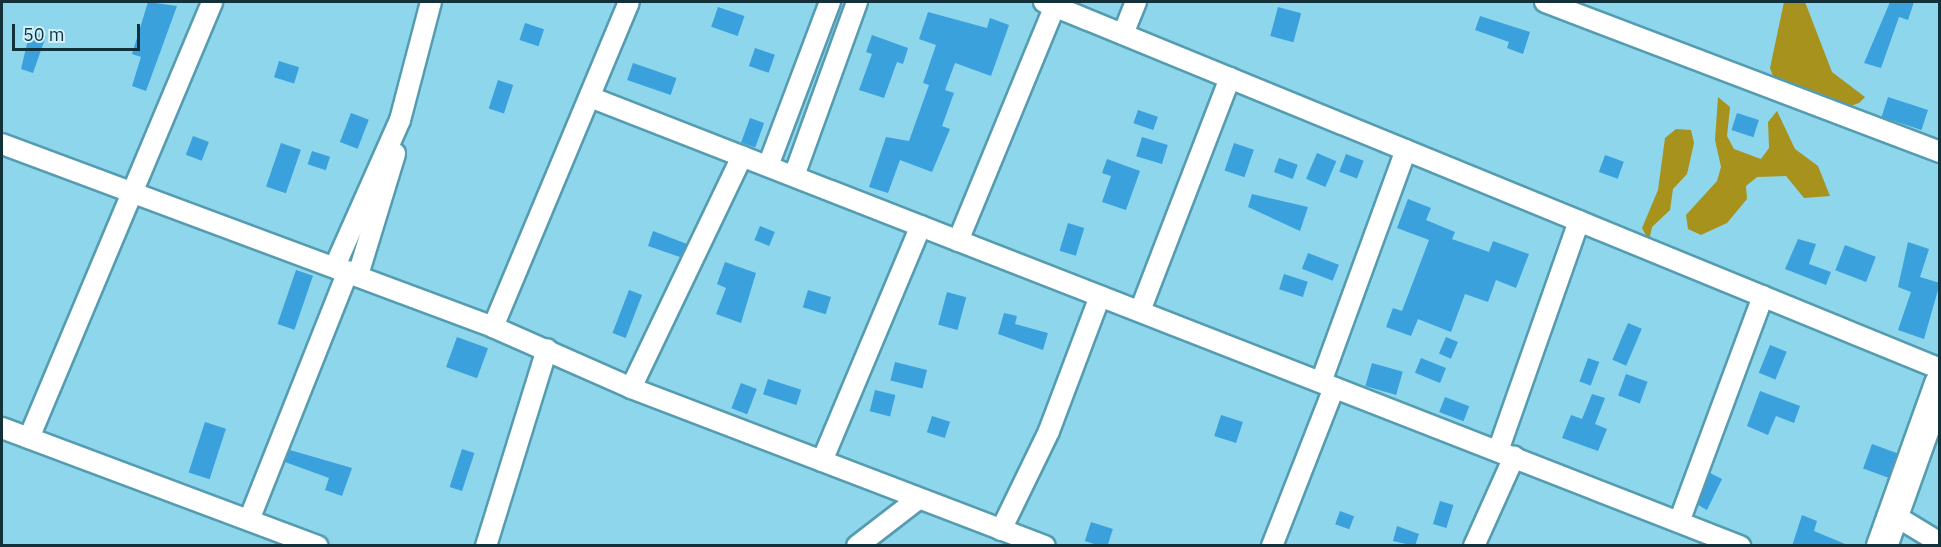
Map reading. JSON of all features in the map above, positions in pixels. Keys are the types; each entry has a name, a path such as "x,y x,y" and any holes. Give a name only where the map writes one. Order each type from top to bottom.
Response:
{"highway":[{"path":"1882,546 1940,384"}],"street":[{"path":"29,438 128,194 212,2"},
{"path":"249,520 401,134 400,120 431,2"},
{"path":"493,327 629,2"},
{"path":"768,166 830,2"},
{"path":"794,176 857,2"},
{"path":"1123,34 1136,2"},
{"path":"1545,2 1940,152"},
{"path":"958,241 1049,4 1940,369"},
{"path":"1140,311 1230,78"},
{"path":"590,97 1740,546"},
{"path":"2,144 128,194 347,271 493,327 631,388 1045,546"},
{"path":"1272,546 1406,150"},
{"path":"631,388 742,156"},
{"path":"1474,546 1506,454 1579,221"},
{"path":"822,461 921,226"},
{"path":"1001,530 1049,431 1100,296"},
{"path":"1679,522 1763,296"},
{"path":"486,546 547,349"},
{"path":"2,428 316,545"},
{"path":"857,546 918,499"},
{"path":"1894,515 1940,543"}],"shaded area":[{"path":"1784,2 1805,2 1832,72 1865,97 1859,103 1845,108 1775,81 1770,68"},
{"path":"1718,97 1730,107 1727,136 1734,149 1761,159 1769,148 1768,122 1777,111 1795,149 1818,166 1830,196 1804,198 1786,176 1757,177 1746,186 1747,199 1727,223 1701,235 1688,229 1686,215 1717,181 1721,167 1715,140"},
{"path":"1676,129 1691,130 1694,143 1687,174 1673,189 1670,210 1652,227 1649,241 1642,228 1658,190 1665,138"}],"building":[{"path":"148,2 177,6 146,91 132,86 141,57 132,54"},
{"path":"1890,2 1914,2 1908,20 1899,17 1881,68 1864,63"},
{"path":"718,7 744,16 738,36 711,27"},
{"path":"1278,7 1301,13 1293,42 1270,36"},
{"path":"928,12 987,28 990,18 1009,25 991,76 955,63 945,90 954,93 942,126 950,129 932,172 900,160 888,193 869,187 886,137 909,141 929,85 923,83 936,45 919,39"},
{"path":"1480,16 1530,32 1523,54 1507,48 1509,42 1475,30"},
{"path":"525,23 544,29 538,46 519,40"},
{"path":"30,31 46,36 33,73 21,69"},
{"path":"872,35 908,48 903,64 897,62 884,98 859,90 872,54 866,52"},
{"path":"755,48 775,55 769,73 749,66"},
{"path":"279,61 299,67 294,83 274,77"},
{"path":"633,63 676,78 671,95 627,80"},
{"path":"498,80 513,85 504,113 489,109"},
{"path":"1888,97 1928,110 1921,130 1882,117"},
{"path":"1138,110 1158,117 1153,130 1133,123"},
{"path":"351,113 369,120 358,149 340,142"},
{"path":"1737,113 1759,120 1753,137 1731,130"},
{"path":"750,118 764,123 755,148 741,142"},
{"path":"193,136 209,142 202,161 186,155"},
{"path":"1142,137 1168,145 1162,164 1136,156"},
{"path":"281,143 301,150 286,193 266,186"},
{"path":"1234,143 1254,150 1244,177 1225,170"},
{"path":"312,151 330,157 326,170 308,164"},
{"path":"1317,153 1336,161 1325,187 1306,179"},
{"path":"1346,154 1364,161 1357,179 1339,172"},
{"path":"1605,155 1624,162 1618,179 1599,172"},
{"path":"1279,158 1298,165 1293,179 1274,172"},
{"path":"1107,159 1140,171 1126,210 1102,202 1111,176 1102,173"},
{"path":"1252,194 1308,207 1300,231 1248,207"},
{"path":"1408,199 1431,208 1426,220 1455,232 1452,239 1489,252 1493,241 1529,254 1516,288 1496,280 1488,302 1465,294 1451,332 1418,319 1411,336 1386,327 1393,308 1402,311 1429,240 1397,228"},
{"path":"1068,223 1084,228 1076,256 1060,251"},
{"path":"760,226 775,232 769,246 754,240"},
{"path":"653,231 687,244 680,257 648,246"},
{"path":"1798,239 1816,244 1809,264 1831,272 1826,285 1785,269"},
{"path":"1908,242 1929,249 1920,277 1940,283 1924,339 1898,330 1911,292 1898,287"},
{"path":"1845,245 1876,257 1866,282 1835,270"},
{"path":"1308,253 1339,265 1333,281 1302,269"},
{"path":"725,262 756,273 741,323 716,314 726,288 717,284"},
{"path":"296,270 313,276 294,330 277,324"},
{"path":"1284,274 1308,282 1303,297 1279,289"},
{"path":"629,290 642,295 626,338 613,333"},
{"path":"808,290 831,297 826,314 803,307"},
{"path":"947,292 966,297 958,330 938,325"},
{"path":"1004,313 1017,316 1015,324 1048,333 1043,350 998,334"},
{"path":"1628,323 1642,329 1626,366 1612,360"},
{"path":"457,337 488,348 477,378 446,367"},
{"path":"1446,337 1458,342 1451,359 1439,354"},
{"path":"1770,345 1787,352 1775,380 1759,373"},
{"path":"1421,358 1446,368 1440,383 1415,373"},
{"path":"1588,358 1599,362 1591,386 1579,381"},
{"path":"895,362 927,370 922,388 890,380"},
{"path":"1372,363 1403,372 1396,395 1365,386"},
{"path":"1626,374 1648,382 1640,403 1618,396"},
{"path":"768,379 801,390 796,405 763,394"},
{"path":"741,383 757,389 747,414 731,408"},
{"path":"875,390 895,395 890,416 870,411"},
{"path":"1760,391 1800,406 1794,423 1776,416 1768,435 1747,426"},
{"path":"1592,394 1605,398 1595,424 1607,429 1598,451 1562,438 1571,415 1582,419"},
{"path":"1445,397 1469,406 1464,421 1439,412"},
{"path":"1221,415 1243,422 1236,443 1214,436"},
{"path":"932,416 950,422 945,438 927,432"},
{"path":"205,422 226,429 210,479 189,472"},
{"path":"1872,444 1897,453 1888,478 1863,468"},
{"path":"462,449 474,453 462,491 450,487"},
{"path":"290,450 352,468 342,496 325,490 329,478 285,462"},
{"path":"1710,473 1722,479 1707,510 1698,505"},
{"path":"1440,501 1453,505 1446,528 1433,524"},
{"path":"1340,511 1354,516 1349,529 1335,524"},
{"path":"1802,515 1817,521 1814,531 1850,546 1792,546"},
{"path":"1091,522 1113,529 1107,546 1085,541"},
{"path":"1397,526 1419,534 1415,546 1393,541"}]}
